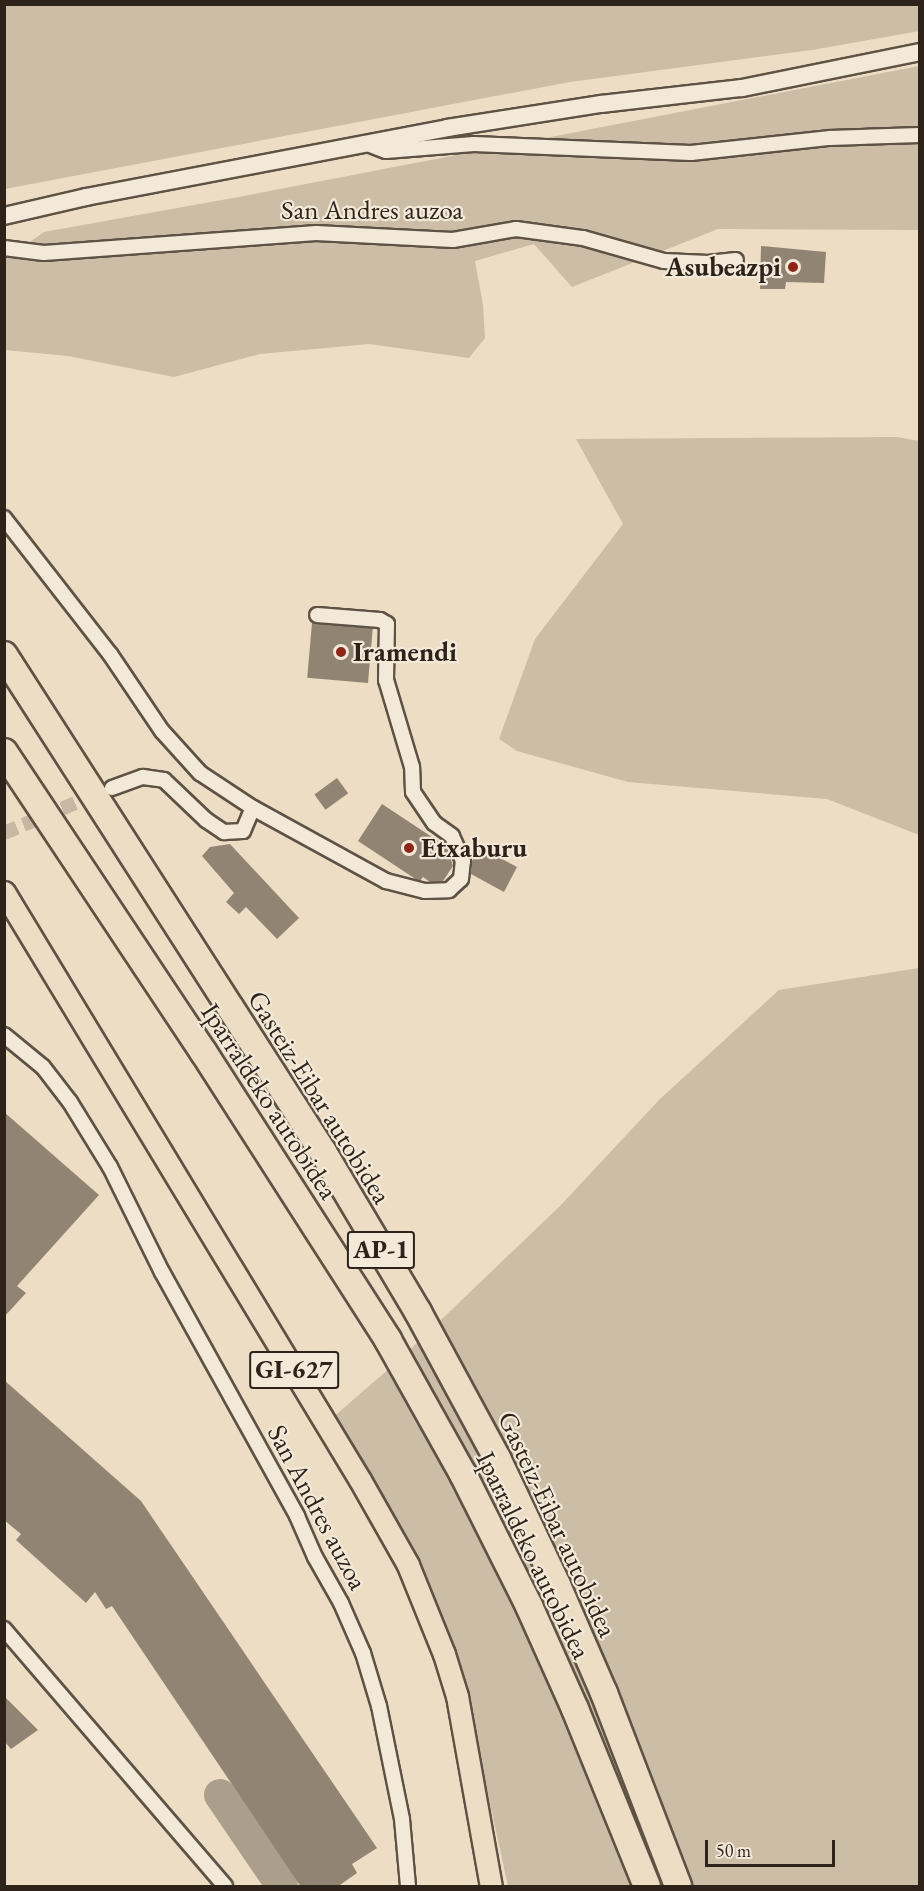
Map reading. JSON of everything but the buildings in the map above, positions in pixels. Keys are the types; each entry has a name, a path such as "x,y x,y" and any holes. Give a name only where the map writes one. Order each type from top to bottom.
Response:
{"highway":[{"name":"Gasteiz-Eibar autobidea","path":"4,655 323,1152 418,1311 497,1458 557,1585 612,1714 678,1887"},
{"name":"Iparraldeko autobidea","path":"4,752 204,1053 388,1340 463,1474 529,1606 575,1709 647,1887"}],"main road":[{"name":"GI-627","path":"4,892 348,1460 408,1565 441,1645 457,1696 491,1887"}],"street":[{"name":"San Andres auzoa","path":"4,216 95,195 365,143 536,113 742,88 920,51"},
{"name":"San Andres auzoa","path":"365,143 386,151 474,144 691,153 823,139 920,135"},
{"name":"San Andres auzoa","path":"4,248 44,253 298,233 453,240 516,229 583,238 664,261 708,263 736,260"},
{"path":"4,518 110,654 162,731 200,773 253,808 363,869 406,888 425,891 449,890 461,879 463,872 460,854 452,836 434,823 413,792 412,767 386,680 387,624 380,620 317,615"},
{"path":"112,788 143,777 164,780 206,820 224,832 243,831 253,808"},
{"name":"San Andres auzoa","path":"4,1035 43,1067 70,1102 110,1167 162,1272 297,1516 315,1557 341,1603 363,1653 379,1706 402,1819 408,1887"},
{"path":"4,1629 225,1887"}],"shaded area":[{"path":"5,4 919,4 920,31 812,50 570,82 5,189"},
{"path":"919,66 919,230 718,229 572,287 534,244 475,261 483,305 485,338 469,358 369,344 260,354 174,377 68,356 5,350 4,260 44,232 244,196"},
{"path":"898,437 919,441 919,835 827,799 628,782 517,751 499,739 535,639 623,524 576,439"},
{"path":"919,968 919,1886 508,1886 474,1730 445,1620 397,1525 316,1432 398,1361 560,1206 660,1099 779,990"}],"waterway":[{"path":"220,1795 282,1886"}],"tunnel":[{"path":"4,833 99,793"}],"place":[{"name":"Asubeazpi","path":"793,267"},
{"name":"Iramendi","path":"341,652"},
{"name":"Etxaburu","path":"409,848"}]}
